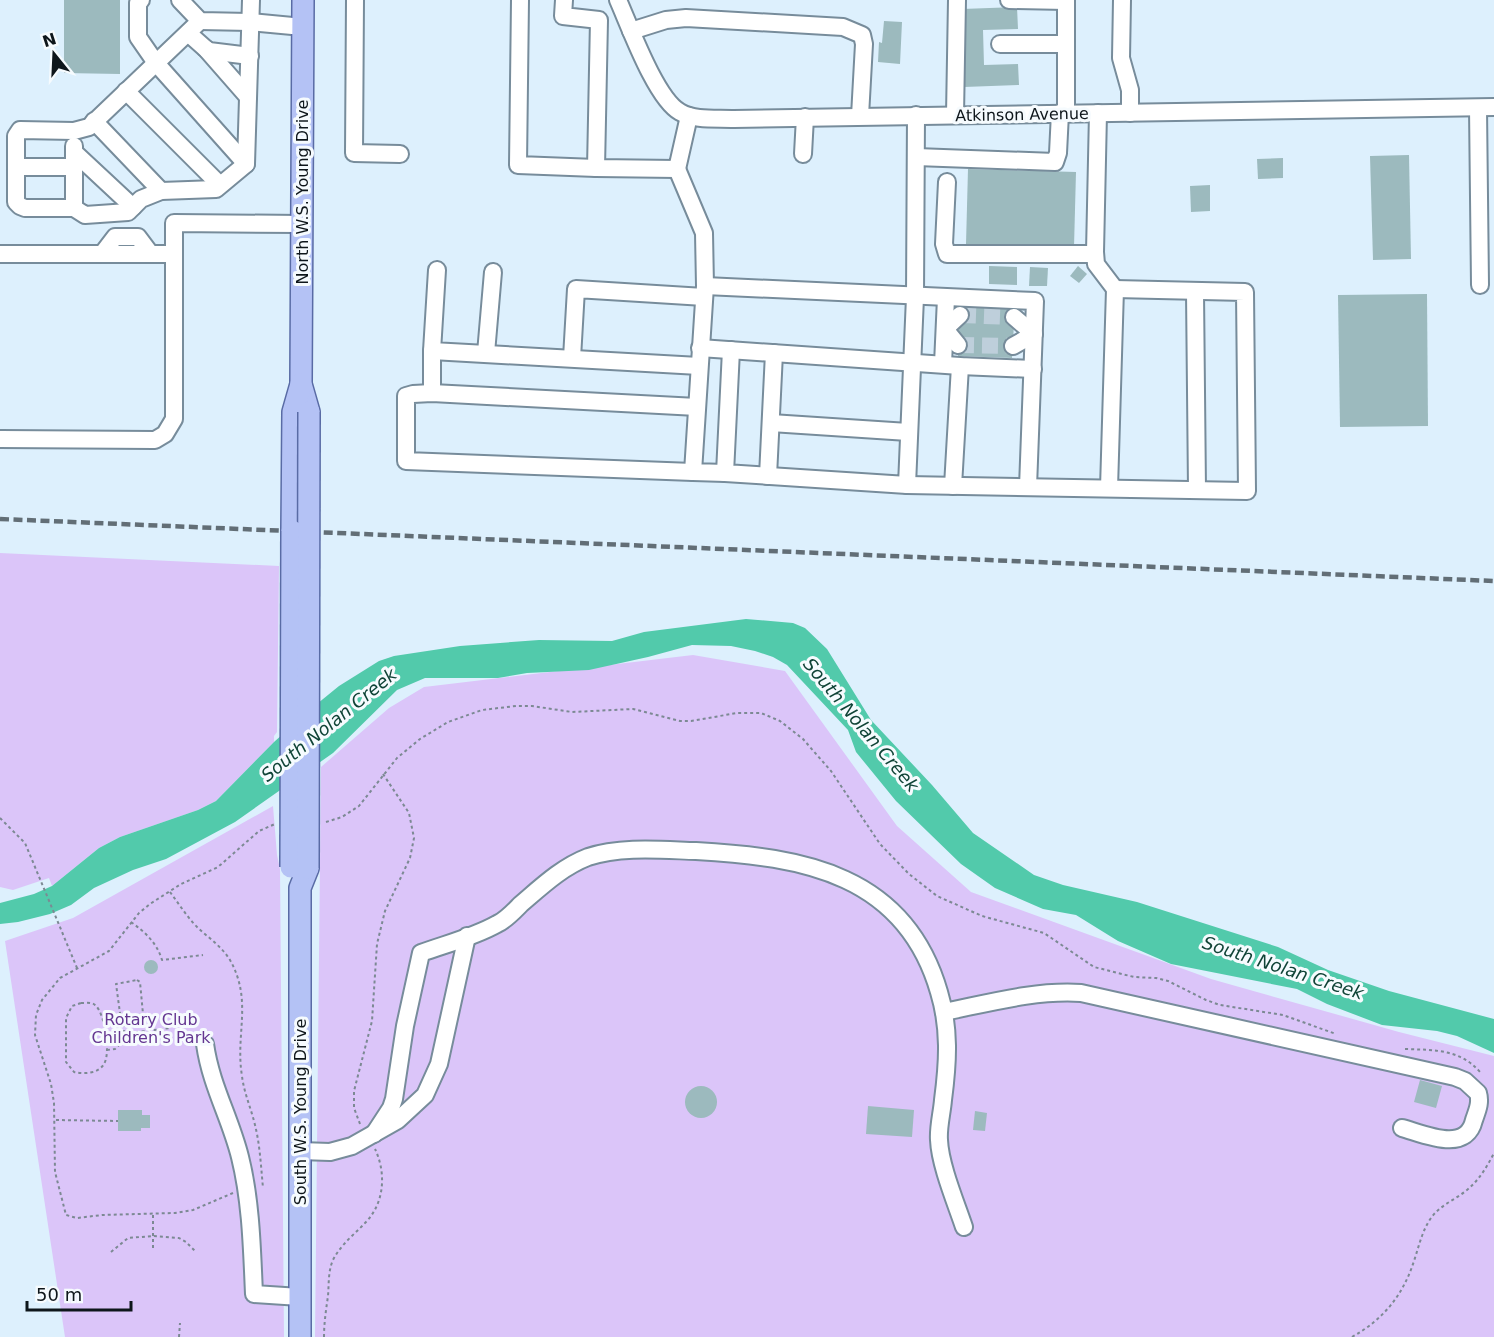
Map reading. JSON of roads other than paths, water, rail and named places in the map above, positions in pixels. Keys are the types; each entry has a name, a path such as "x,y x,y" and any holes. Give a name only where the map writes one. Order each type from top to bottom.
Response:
{"main road":[{"name":"North W.S. Young Drive","path":"300,532 303,0"},
{"name":"South W.S. Young Drive","path":"300,532 300,1337"}],"street":[{"path":"141,0 138,3 138,37 156,63 246,164"},
{"path":"250,0 250,21 250,56 246,164 216,189 161,190 141,199 128,212 85,215 74,208 20,206 16,202 16,136 20,130 74,130 89,127 194,27 250,21 303,27"},
{"path":"355,0 354,153 400,154"},
{"path":"520,0 518,165 677,169"},
{"path":"564,0 563,16 599,20 596,168"},
{"path":"618,0 650,74 672,106 689,116 677,169 704,233 704,291 693,472"},
{"path":"955,115 957,0"},
{"path":"916,158 1055,162 1063,113 1066,1 1009,0"},
{"path":"1122,0 1120,58 1130,90 1130,112"},
{"path":"185,2 194,27 206,49 248,97"},
{"path":"631,31 666,20 686,18 852,29 862,34 864,44 860,116"},
{"path":"1000,44 1066,44"},
{"path":"206,49 250,56"},
{"path":"126,91 220,185"},
{"path":"1480,285 1486,107"},
{"name":"Atkinson Avenue","path":"689,116 734,119 1486,107"},
{"path":"1098,113 1095,254 1096,264 1115,289 1109,488"},
{"path":"907,485 915,297 916,115"},
{"path":"803,154 805,117"},
{"path":"94,121 161,190"},
{"path":"74,130 74,208"},
{"path":"16,167 74,160 132,207"},
{"path":"947,182 944,244 947,255 1095,254"},
{"path":"0,439 156,440 165,434 174,419 174,223 302,224"},
{"path":"0,254 174,254"},
{"path":"432,393 437,270"},
{"path":"486,353 493,272"},
{"path":"572,358 576,289 1035,301 1028,487"},
{"path":"697,407 432,393 413,394 406,396 406,461 725,473 907,485 1247,490 1245,292 1115,289"},
{"path":"1195,292 1197,490"},
{"path":"946,298 945,329 951,365 953,486"},
{"path":"945,329 960,315"},
{"path":"1014,317 1034,334"},
{"path":"945,329 958,345"},
{"path":"1013,346 1034,334"},
{"path":"700,348 1032,369"},
{"path":"725,473 731,350"},
{"path":"432,351 699,366"},
{"path":"768,476 774,353"},
{"path":"771,423 908,432"},
{"path":"369,1134 391,1108 394,1099 405,1026 421,953 503,920 564,869 599,854 662,850 723,853 779,860 805,865 840,877 873,895 894,911 905,924 926,958 933,974 948,1030 948,1059 939,1140 964,1227"},
{"path":"300,1151 324,1152 341,1149 407,1113 425,1095 439,1064 467,936"},
{"path":"944,1012 1037,994 1081,993 1455,1077 1465,1081 1478,1093 1479,1104 1472,1128 1464,1137 1455,1140 1443,1139 1402,1128"},
{"path":"205,1044 211,1076 234,1139 243,1173 254,1294 300,1297"}],"water":[{"name":"South Nolan Creek","path":"746,619 793,623 805,628 827,649 871,720 973,833 1034,875 1063,885 1137,902 1278,947 1328,970 1389,991 1494,1019 1494,1053 1457,1036 1437,1031 1382,1025 1327,1004 1297,989 1171,964 1118,941 1076,915 1043,909 995,888 961,864 896,801 856,752 848,730 787,665 773,657 731,646 692,645 589,670 527,673 498,678 425,678 397,690 333,753 235,822 166,859 133,870 94,888 71,905 50,914 0,924 0,903 34,894 52,886 99,848 120,837 198,810 216,801 274,742 312,708 339,686 379,661 394,656 460,646 539,640 612,641 644,632"}],"tunnel":[{"path":"960,315 1014,317"},
{"path":"958,345 1013,346"}],"railway":[{"path":"0,519 1494,581"}],"park label":[{"name":"Rotary Club Children's Park","path":"151,1028"}]}
